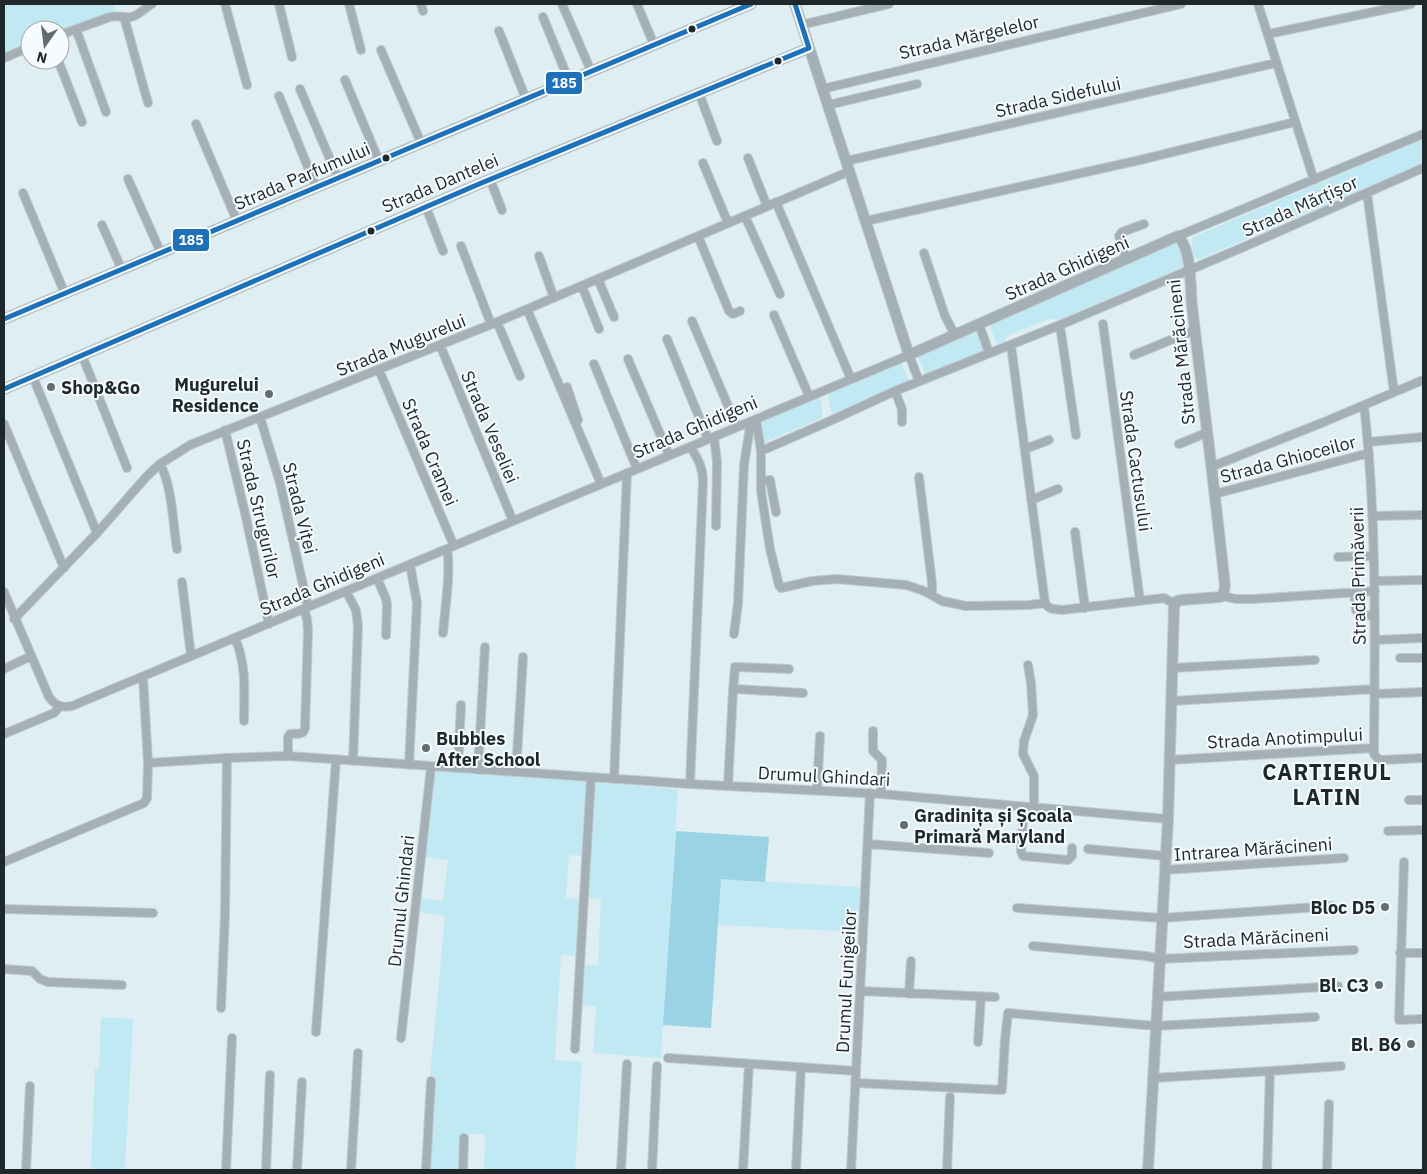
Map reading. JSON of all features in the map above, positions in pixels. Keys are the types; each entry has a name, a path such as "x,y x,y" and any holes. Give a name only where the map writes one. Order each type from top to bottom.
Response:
{"street":[{"path":"70,31 115,16 134,17 152,4"},
{"path":"225,4 247,84"},
{"path":"279,4 292,57"},
{"path":"349,4 360,50"},
{"path":"562,4 591,71"},
{"path":"637,4 654,45"},
{"name":"Strada Parfumului","path":"4,319 751,4"},
{"path":"794,4 919,381"},
{"path":"801,25 889,4"},
{"name":"Strada Mărgelelor","path":"822,89 1181,4"},
{"path":"1258,4 1314,180"},
{"path":"1268,34 1411,4"},
{"path":"124,17 148,103"},
{"path":"543,18 569,80"},
{"path":"76,29 106,112"},
{"path":"499,31 526,99"},
{"name":"Strada Dantelei","path":"4,389 490,179 809,48"},
{"path":"382,50 421,143"},
{"path":"4,58 20,51"},
{"name":"Strada Sidefului","path":"848,166 1276,63"},
{"path":"62,70 82,122"},
{"path":"346,80 379,161"},
{"path":"828,105 917,84"},
{"path":"300,89 338,178"},
{"path":"699,93 717,141"},
{"path":"279,96 316,187"},
{"path":"866,221 1140,160 1295,122"},
{"path":"196,124 237,221"},
{"name":"Strada Ghidigeni","path":"60,706 72,706 143,677 909,355 1178,236 1423,134"},
{"path":"748,158 767,206"},
{"path":"704,163 728,223"},
{"name":"Strada Mugurelui","path":"14,619 97,533 147,476 160,464 190,445 554,298 745,216 848,166"},
{"name":"Strada Mărțișor","path":"760,451 895,391 1060,325 1423,168"},
{"path":"128,179 161,253"},
{"path":"490,179 502,210"},
{"path":"23,193 65,294"},
{"path":"1367,193 1394,392"},
{"path":"776,202 851,379"},
{"path":"426,207 443,250"},
{"path":"745,216 780,294"},
{"path":"1126,259 1119,236 1122,232 1144,224"},
{"path":"102,225 122,270"},
{"path":"698,236 729,311 732,314 740,310"},
{"name":"Strada Mărăcineni","path":"1178,236 1183,241 1188,252 1206,432 1226,586 1223,596"},
{"path":"461,246 494,323 520,376"},
{"path":"924,253 945,316 955,335"},
{"path":"539,256 554,298"},
{"path":"598,279 614,317"},
{"path":"582,286 599,329"},
{"path":"527,309 603,483"},
{"path":"774,315 810,396"},
{"path":"692,321 738,426"},
{"path":"979,324 989,353"},
{"name":"Strada Cactusului","path":"1103,324 1140,601"},
{"path":"1060,325 1076,434"},
{"path":"1134,355 1195,330"},
{"path":"667,339 711,438 717,462 716,526"},
{"name":"Strada Veseliei","path":"440,345 513,521"},
{"path":"1011,345 1047,606"},
{"path":"82,355 127,468"},
{"path":"628,358 669,455"},
{"path":"594,364 637,469"},
{"name":"Strada Cramei","path":"379,370 450,547"},
{"path":"33,377 97,533"},
{"path":"1211,467 1423,380"},
{"path":"567,387 603,483"},
{"path":"895,391 900,402 902,422"},
{"name":"Strada Primăverii","path":"1364,404 1369,453 1375,591 1374,748"},
{"name":"Strada Viței","path":"260,417 280,483 306,608"},
{"path":"753,420 760,451 761,492 770,549 780,588 812,580 838,579 899,583 915,587 942,601 966,606 1029,605 1047,606 1062,610 1164,598 1175,604 1181,600 1223,596 1236,599 1253,599 1375,591"},
{"path":"734,634 738,603 744,465 753,420"},
{"path":"4,424 64,568"},
{"name":"Strada Strugurilor","path":"225,430 269,624"},
{"path":"1179,444 1206,432"},
{"name":"Strada Ghioceilor","path":"1368,442 1423,437"},
{"path":"1025,449 1049,440"},
{"path":"690,447 701,465 703,482 690,784"},
{"name":"Strada Ghioceilor","path":"1215,494 1369,453"},
{"path":"160,464 168,483 177,549"},
{"path":"614,779 627,473"},
{"path":"919,477 932,596"},
{"path":"761,481 770,480 776,512"},
{"path":"1031,500 1058,489"},
{"path":"1372,516 1423,515"},
{"path":"1075,532 1085,608"},
{"path":"443,633 450,547"},
{"path":"1338,557 1373,556"},
{"path":"409,765 417,602 410,564"},
{"path":"376,578 386,599 386,635"},
{"path":"1374,582 1423,580"},
{"path":"182,582 192,656"},
{"path":"346,591 356,610 358,620 353,761"},
{"path":"4,592 49,697 52,703 60,706 54,713 4,734"},
{"path":"1354,592 1356,610 1364,615 1375,616"},
{"name":"Strada Mărăcineni","path":"1148,1170 1168,819 1175,604"},
{"path":"288,756 288,737 290,734 301,734 305,728 308,632 306,608"},
{"path":"235,638 242,658 244,673 244,721"},
{"path":"1375,640 1423,638"},
{"path":"478,770 485,647"},
{"path":"4,669 31,656"},
{"path":"516,772 523,657"},
{"path":"1400,658 1423,658"},
{"path":"1173,668 1315,660"},
{"path":"1028,665 1033,715 1024,741 1023,754 1034,776 1034,807"},
{"path":"728,786 735,667 789,669"},
{"path":"4,862 144,803 147,798 148,763 143,677"},
{"path":"733,691 736,689 803,693"},
{"path":"1172,701 1375,691 1423,692"},
{"path":"458,768 461,705"},
{"path":"873,731 873,751 882,760 881,794"},
{"path":"817,790 820,736"},
{"name":"Strada Anotimpului","path":"1170,760 1374,748 1374,754 1378,759 1382,760 1423,758"},
{"name":"Drumul Ghindari","path":"148,763 288,756 591,778 870,793 1168,819"},
{"path":"221,1008 227,758"},
{"path":"316,1032 336,760"},
{"name":"Drumul Ghindari","path":"401,1038 431,767"},
{"path":"575,1049 591,778"},
{"name":"Drumul Funigeilor","path":"852,1170 870,793"},
{"path":"1410,800 1423,800"},
{"path":"1024,806 1021,852 1023,856 1068,860 1072,856 1072,848"},
{"path":"1388,831 1423,830"},
{"path":"868,844 989,853"},
{"path":"1088,849 1166,856"},
{"name":"Intrarea Mărăcineni","path":"1165,870 1344,858"},
{"path":"1404,862 1399,1020 1423,1018"},
{"name":"Strada Mărăcineni","path":"1017,908 1162,918 1332,906"},
{"path":"4,909 153,913"},
{"name":"Strada Mărăcineni","path":"1033,946 1146,956 1160,959 1354,950"},
{"path":"1400,953 1423,953"},
{"path":"909,994 911,961"},
{"path":"4,969 32,971 40,979 51,983 122,985"},
{"path":"1158,996 1338,986"},
{"path":"860,992 995,997"},
{"path":"978,1042 980,997"},
{"path":"856,1083 1002,1090 1008,1013 1156,1026 1315,1017"},
{"path":"226,1170 232,1038"},
{"path":"351,1170 358,1053"},
{"path":"668,1058 856,1071"},
{"path":"621,1170 627,1064"},
{"path":"743,1170 749,1064"},
{"path":"652,1170 657,1066"},
{"path":"1153,1078 1341,1066"},
{"path":"796,1170 801,1067"},
{"path":"1267,1170 1270,1072"},
{"path":"266,1170 270,1075"},
{"path":"426,1170 432,1081"},
{"path":"297,1170 302,1082"},
{"path":"26,1170 30,1086"},
{"path":"947,1170 950,1097"},
{"path":"1327,1170 1329,1104"},
{"path":"463,1170 464,1138"}],"shaded area":[{"path":"4,4 114,4 116,11 70,30 70,20 20,20 20,50 4,57"},
{"path":"1423,139 1423,164 1202,258 1198,259 1194,256 1193,237"},
{"path":"1173,243 1180,245 1185,266 1058,320 1052,318 1007,336 1005,342 997,345 989,323"},
{"path":"977,330 985,350 927,374 925,373 918,356"},
{"path":"901,362 909,381 832,414 828,397 832,391"},
{"path":"817,397 821,400 822,418 762,443 760,424 763,420"},
{"path":"434,770 678,789 661,1058 593,1053 596,1006 582,1005 583,964 598,966 601,899 588,898 590,857 569,855 566,898 582,899 578,956 561,955 555,1060 582,1062 575,1170 484,1170 485,1134 461,1134 459,1170 429,1170 435,1076 430,1075 445,916 418,912 420,898 443,901 448,860 425,857"},
{"path":"676,831 769,837 765,882 721,879 711,1028 663,1025"},
{"path":"721,879 860,887 858,932 718,925"},
{"path":"101,1017 133,1019 125,1170 91,1170 95,1069 99,1069"}],"transit line":[{"name":"185","path":"4,319 751,4"},
{"name":"185","path":"4,389 479,184 809,48 795,4"}],"place":[{"name":"Shop&Go","path":"51,387"},
{"name":"Mugurelui Residence","path":"269,394"},
{"name":"Bubbles After School","path":"426,748"},
{"name":"Gradinița și Școala Primară Maryland","path":"904,825"},
{"name":"Bloc D5","path":"1385,907"},
{"name":"Bl. C3","path":"1379,985"},
{"name":"Bl. B6","path":"1411,1044"}],"district":[{"name":"CARTIERUL LATIN","path":"1327,784"}]}
